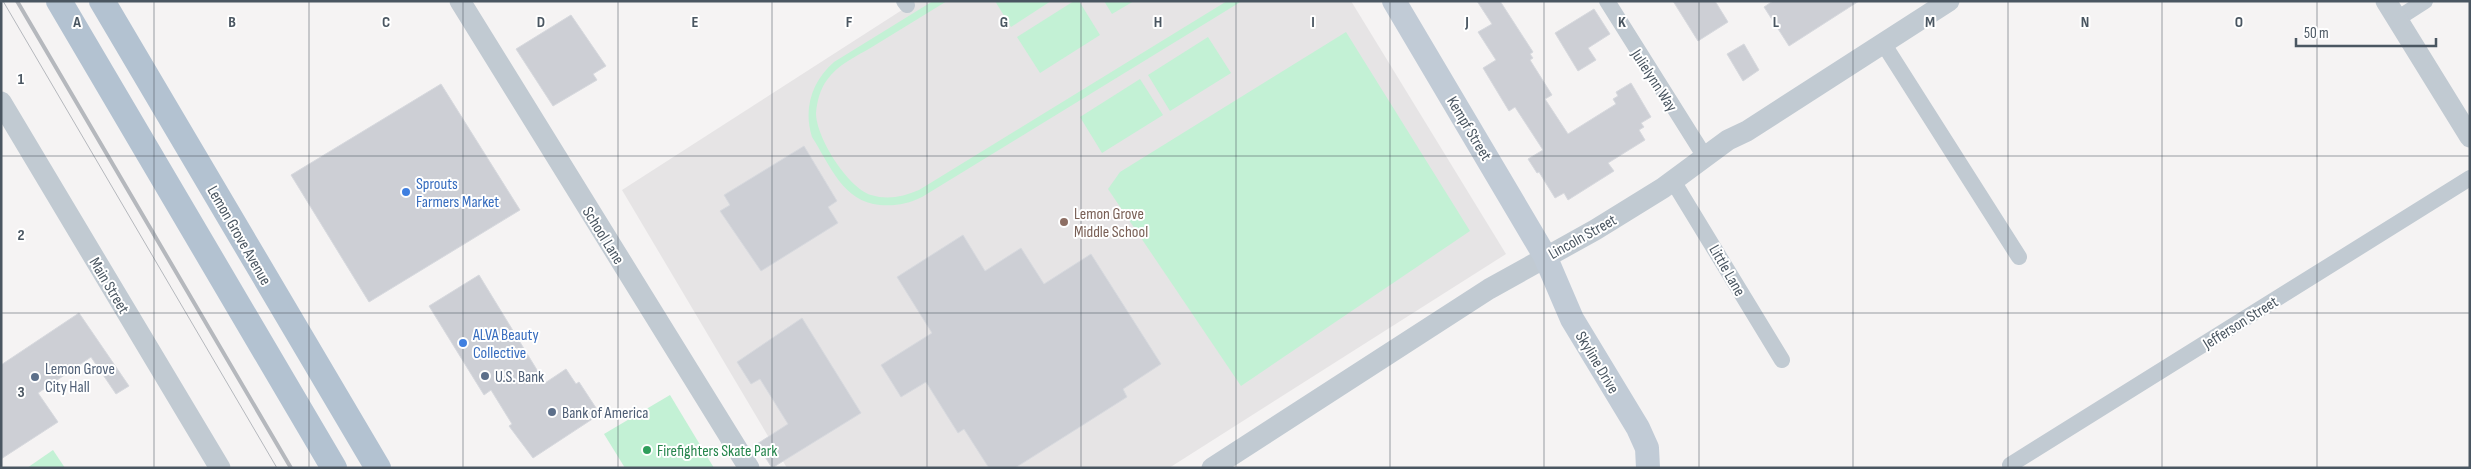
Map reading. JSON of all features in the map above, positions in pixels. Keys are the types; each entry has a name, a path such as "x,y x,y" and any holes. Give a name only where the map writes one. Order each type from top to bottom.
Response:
{"main road":[{"path":"58,1 334,468"},
{"name":"Lemon Grove Avenue","path":"102,1 378,468"},
{"name":"Kempf Street","path":"1394,1 1545,256"},
{"name":"Skyline Drive","path":"1545,256 1572,319 1638,428 1647,448 1648,468"}],"street":[{"name":"School Lane","path":"460,1 749,468"},
{"name":"Julielynn Way","path":"1607,1 1705,157"},
{"name":"Lincoln Street","path":"1212,468 1474,298 1545,256 1595,230 1673,181 1728,140 1747,131 1949,1"},
{"path":"2425,1 2391,10 2470,137"},
{"path":"1883,43 2019,257"},
{"name":"Main Street","path":"1,102 220,468"},
{"name":"Jefferson Street","path":"2010,465 2470,178"},
{"name":"Little Lane","path":"1673,181 1782,360"}],"shaded area":[{"name":"Lemon Grove Middle School","path":"916,1 1351,1 1506,254 1169,468 787,468 622,190"}],"green space":[{"path":"933,1 947,1 842,65 827,80 819,96 816,113 817,123 827,147 834,160 852,182 871,195 895,197 919,190 1227,1 1242,1 922,197 897,205 880,205 867,202 847,190 812,137 809,127 811,96 820,78 834,62"},
{"path":"995,1 1051,1 1011,27"},
{"path":"1074,1 1079,1 1100,35 1040,73 1017,37"},
{"path":"1104,1 1134,1 1112,14"},
{"path":"1346,32 1470,231 1241,386 1108,189 1120,172"},
{"path":"1208,37 1231,73 1170,111 1148,75"},
{"path":"1140,79 1163,115 1102,153 1080,117"},
{"path":"670,395 714,468 625,468 604,434"},
{"path":"53,450 65,468 27,468"}],"building":[{"path":"1477,1 1500,1 1533,52 1530,54 1533,58 1530,60 1552,95 1545,99 1568,134 1616,104 1613,99 1618,96 1616,92 1631,83 1651,117 1641,123 1644,127 1639,130 1645,140 1608,163 1614,171 1568,200 1564,193 1555,198 1539,172 1537,173 1528,159 1543,150 1515,107 1509,111 1483,68 1496,60 1478,32 1492,24"},
{"path":"1673,1 1715,1 1728,22 1698,41"},
{"path":"1773,1 1859,1 1789,46 1764,7"},
{"path":"1594,9 1610,34 1588,48 1596,60 1578,71 1555,33"},
{"path":"571,15 606,66 593,74 597,80 553,106 516,49"},
{"path":"1744,44 1759,70 1743,81 1727,54"},
{"name":"Sprouts Farmers Market","path":"441,84 520,210 369,302 291,175"},
{"path":"804,146 837,201 828,207 838,223 761,271 720,211 730,205 724,195"},
{"path":"963,235 985,271 1021,248 1044,284 1091,254 1161,364 1123,389 1127,397 1015,468 989,468 964,429 958,433 926,382 901,397 881,365 932,333 897,277"},
{"path":"479,275 545,383 566,369 576,384 579,382 600,414 533,458 509,426 512,424 491,390 484,395 429,306"},
{"name":"Lemon Grove City Hall","path":"79,313 129,386 116,394 91,357 38,393 58,422 1,459 1,365"},
{"path":"802,318 861,413 772,468 757,444 788,424 760,379 751,384 737,362"}],"tram line":[{"path":"3,1 277,468"}],"railway":[{"path":"17,1 291,468"}],"place":[{"name":"Sprouts Farmers Market","path":"406,192"},
{"name":"Lemon Grove Middle School","path":"1064,222"},
{"name":"ALVA Beauty Collective","path":"463,343"},
{"name":"U.S. Bank","path":"485,376"},
{"name":"Lemon Grove City Hall","path":"35,377"},
{"name":"Bank of America","path":"552,412"},
{"name":"Firefighters Skate Park","path":"647,450"}]}
